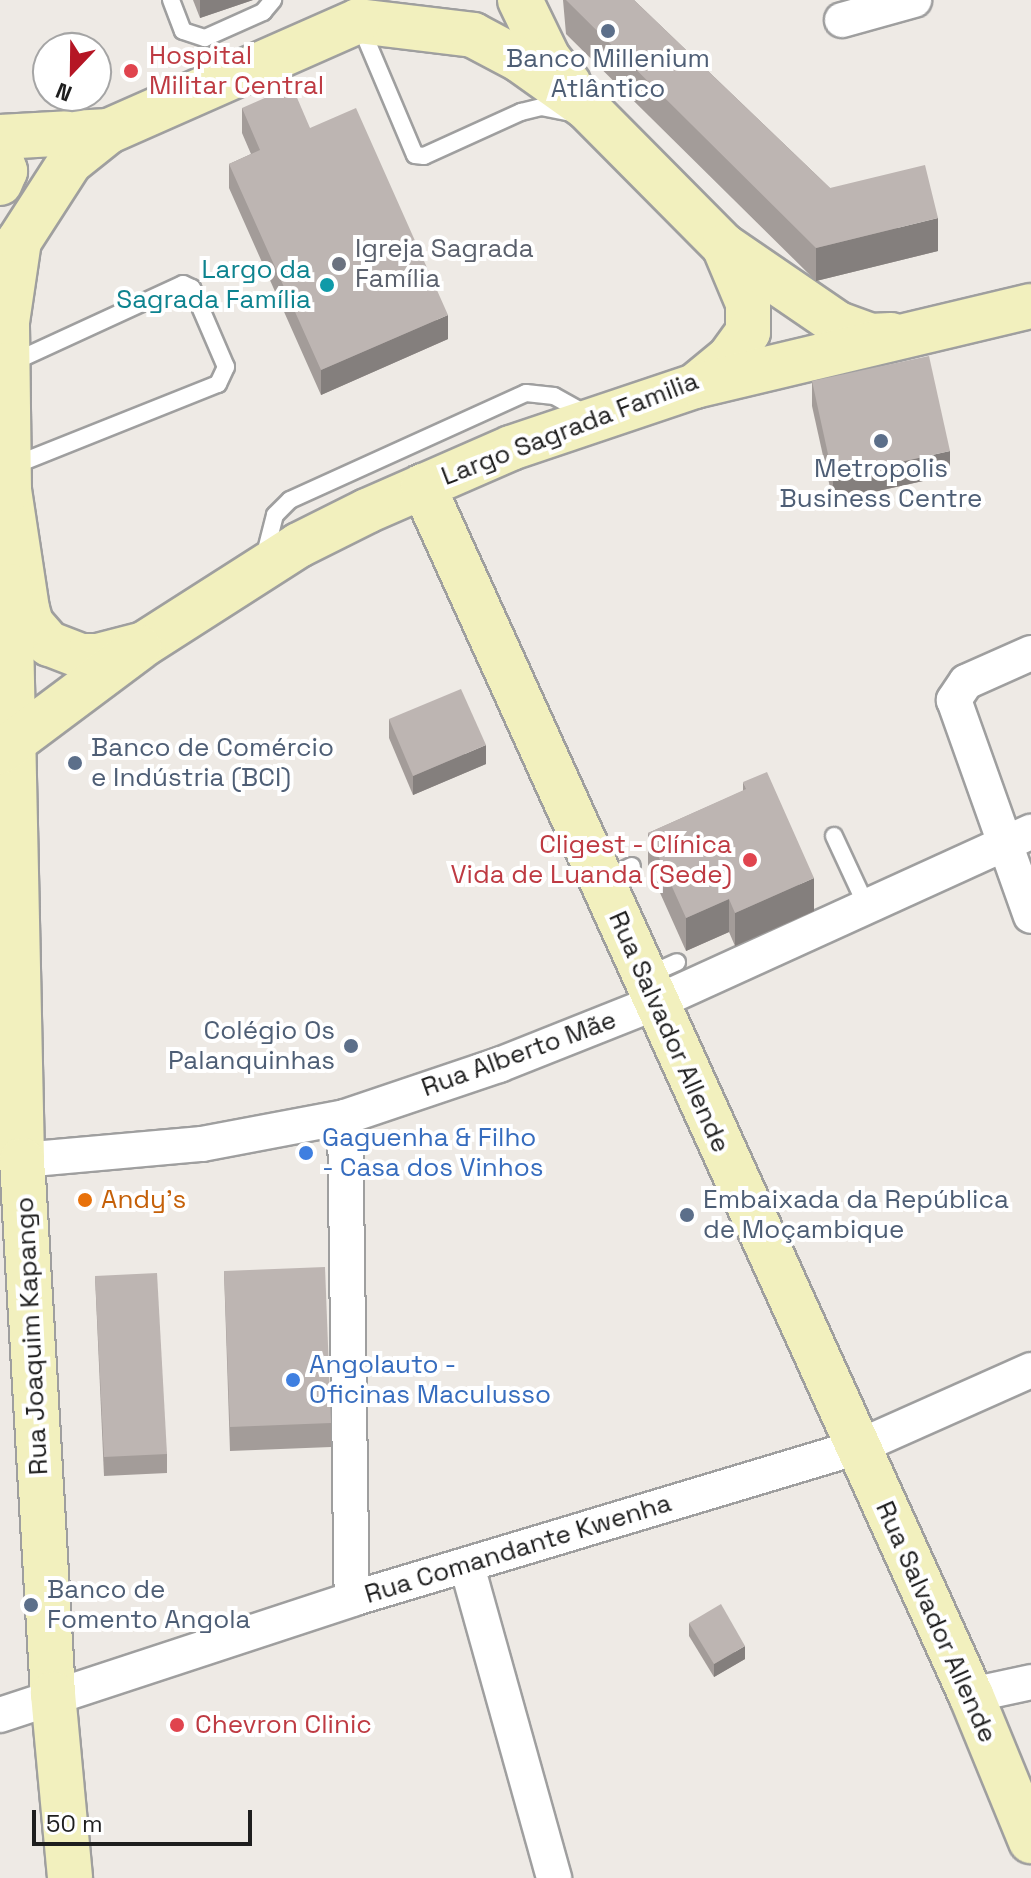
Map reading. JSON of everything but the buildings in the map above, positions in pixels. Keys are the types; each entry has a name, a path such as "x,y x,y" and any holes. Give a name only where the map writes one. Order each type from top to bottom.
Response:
{"street":[{"path":"520,0 548,58 596,119"},
{"path":"842,20 914,0"},
{"name":"Largo Sagrada Familia","path":"368,10 473,35 520,60 596,119 724,246 748,303 748,332 729,358 695,386 595,418 423,486 262,567 144,644 98,656 81,656 49,644 31,623 7,491 5,325 19,241 70,162 109,131 368,10"},
{"path":"0,137 109,131"},
{"path":"0,157 5,171 0,183"},
{"path":"724,246 838,324 871,336 925,334"},
{"path":"695,386 925,334 1031,306"},
{"name":"Rua Salvador Allende","path":"423,486 617,873 659,981 858,1447 971,1695 1031,1841"},
{"name":"Rua Joaquim Kapango","path":"7,491 6,749 22,1160 21,1260 53,1694 70,1878"},
{"path":"6,749 144,644"},
{"path":"1031,653 966,682 954,700 1017,837 1031,916"},
{"name":"Rua Alberto Mãe","path":"22,1160 202,1144 345,1117 499,1065 659,981 866,905 1017,837"},
{"path":"345,1117 352,1599"},
{"name":"Rua Comandante Kwenha","path":"0,1715 53,1694 352,1599 858,1447 1031,1370"},
{"path":"467,1566 554,1878"},
{"path":"971,1695 1031,1682"}],"lane":[{"path":"171,0 183,31 205,38 263,12 273,0"},
{"path":"368,10 415,155 424,156 541,107 596,119"},
{"path":"5,325 183,284 192,288 226,367 218,384 7,491"},
{"path":"262,567 270,527 290,500 526,393 554,396 595,418"},
{"path":"834,836 866,905"}],"place":[{"name":"Banco Millenium Atlântico","path":"608,31"},
{"name":"Hospital Militar Central","path":"131,71"},
{"name":"Igreja Sagrada Família","path":"339,264"},
{"name":"Largo da Sagrada Família","path":"327,285"},
{"name":"Metropolis Business Centre","path":"881,441"},
{"name":"Banco de Comércio e Indústria (BCI)","path":"75,763"},
{"name":"Cligest - Clínica Vida de Luanda (Sede)","path":"750,860"},
{"name":"Colégio Os Palanquinhas","path":"351,1046"},
{"name":"Gaguenha & Filho - Casa dos Vinhos","path":"306,1153"},
{"name":"Andy’s","path":"85,1200"},
{"name":"Embaixada da República de Moçambique","path":"687,1215"},
{"name":"Angolauto - Oficinas Maculusso","path":"293,1380"},
{"name":"Banco de Fomento Angola","path":"31,1605"},
{"name":"Chevron Clinic","path":"177,1725"}]}
